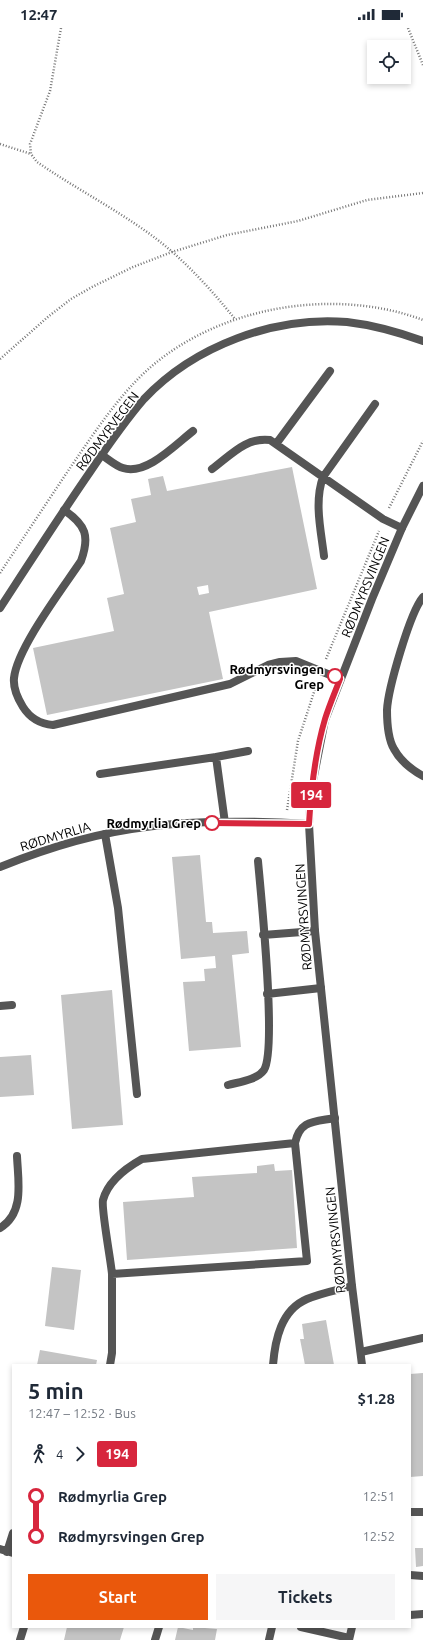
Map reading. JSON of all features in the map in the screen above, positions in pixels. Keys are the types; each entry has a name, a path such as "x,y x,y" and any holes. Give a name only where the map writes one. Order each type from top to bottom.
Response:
{"street":[{"name":"RØDMYRVEGEN","path":"0,608 64,510 126,421 145,399 162,383 185,366 212,350 239,337 288,325 316,322 346,322 378,328 423,341"},
{"path":"276,444 330,371"},
{"path":"324,556 318,496 323,477 375,404"},
{"path":"102,455 122,468 129,470 143,468 193,431"},
{"path":"212,469 250,441 260,438 270,440 383,520 402,528"},
{"name":"RØDMYRSVINGEN","path":"362,1364 352,1286 321,988 309,824 311,792 325,720 340,679 402,528 423,486"},
{"path":"64,510 77,518 83,525 86,548 81,561 26,644 17,664 14,679 16,695 24,709 33,718 44,724 53,725 230,684 268,665 280,662 296,661 340,679"},
{"path":"423,597 412,615 393,679 387,710 390,736 394,749 406,764 423,776"},
{"path":"100,774 248,751"},
{"path":"216,757 225,823"},
{"name":"RØDMYRLIA","path":"0,867 59,845 105,834 146,827 181,824 225,823 309,824"},
{"path":"105,834 118,908 138,1094"},
{"path":"228,1085 259,1076 264,1069 268,1058 269,1042 267,994 258,861"},
{"path":"263,935 316,931"},
{"path":"267,994 321,988"},
{"path":"0,1006 12,1005"},
{"path":"112,1274 306,1261 295,1143 298,1131 306,1124 334,1118"},
{"path":"110,1364 112,1353 112,1274 102,1201 111,1183 128,1167 142,1159 295,1143"},
{"path":"0,1228 8,1223 15,1213 19,1199 17,1156"},
{"path":"274,1364 275,1346 280,1326 292,1310 306,1299 352,1286"},
{"path":"360,1352 423,1338"},
{"path":"411,1512 423,1512"},
{"path":"7,1552 12,1536"},
{"path":"411,1575 423,1576"},
{"path":"411,1615 423,1614"},
{"path":"20,1640 24,1628"},
{"path":"155,1640 159,1628"},
{"path":"269,1640 272,1628"},
{"path":"305,1628 349,1639 352,1628"}],"path":[{"path":"61,28 50,91 30,144 31,154 37,162 147,232 172,252 205,283 235,319"},
{"path":"408,28 423,65"},
{"path":"0,144 31,154"},
{"path":"0,359 48,316 71,299 126,270 172,252 227,235 298,221 367,200 423,193"},
{"path":"0,573 95,432 137,380 180,346 235,319 289,306 353,304 385,308 423,320"},
{"path":"285,823 290,782 298,741 321,670 383,520 423,441"}],"building":[{"path":"292,467 317,589 209,612 223,679 47,715 33,648 114,631 107,598 124,594 110,528 136,522 131,499 151,495 148,479 163,476 167,491","holes":["208,585 209,593 199,595 197,587"]},
{"path":"200,855 206,922 212,922 213,933 247,931 249,953 232,955 241,1047 189,1051 183,982 205,981 204,969 216,968 215,956 181,959 172,857"},
{"path":"112,990 123,1125 72,1129 61,995"},
{"path":"31,1055 34,1095 0,1097 0,1057"},
{"path":"274,1164 275,1171 292,1170 297,1248 127,1260 123,1202 194,1197 192,1177 257,1173 257,1166"},
{"path":"52,1267 81,1270 74,1330 45,1326"},
{"path":"326,1320 334,1364 305,1364 300,1339 304,1339 302,1324"},
{"path":"40,1350 97,1360 96,1364 37,1364"},
{"path":"423,1373 423,1476 411,1477 411,1374"},
{"path":"415,1548 423,1548 423,1566 416,1567"},
{"path":"67,1628 124,1628 120,1640 64,1640"},
{"path":"178,1628 193,1630 193,1628 217,1629 215,1640 175,1640"}],"bus line":[{"name":"194","path":"212,823 309,824 311,792 317,755 325,720 340,679 335,676"}],"place":[{"name":"Rødmyrsvingen Grep","path":"335,676"},
{"name":"Rødmyrlia Grep","path":"212,823"}]}
